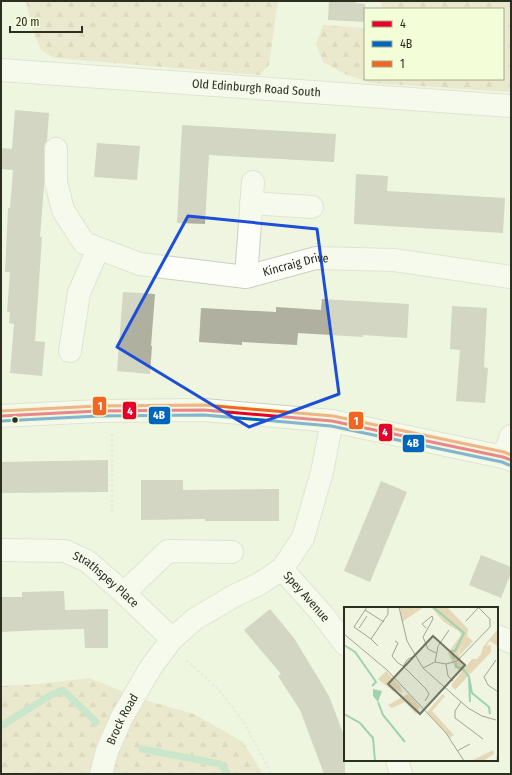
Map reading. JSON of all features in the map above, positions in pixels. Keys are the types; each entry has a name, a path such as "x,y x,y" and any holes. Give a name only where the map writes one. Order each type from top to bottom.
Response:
{"street":[{"name":"Old Edinburgh Road South","path":"1,70 511,106"},
{"path":"56,149 56,182 63,210 91,246 79,293 70,351"},
{"path":"246,277 253,182"},
{"path":"251,203 312,207"},
{"name":"Kincraig Drive","path":"91,246 140,264 246,277 316,258 394,260 511,277"},
{"path":"1,416 98,411 204,410 332,421 507,459 511,436"},
{"path":"282,569 303,538 322,472 332,421"},
{"name":"Strathspey Place","path":"1,550 65,550 87,561 124,593 177,648"},
{"path":"124,593 168,551 232,552"},
{"name":"Spey Avenue","path":"282,569 324,616 344,643"},
{"name":"Brock Road","path":"101,774 106,751 121,719 151,667 177,648 195,619 232,597 259,584 282,569"},
{"path":"498,636 511,642"},
{"path":"397,761 401,774"}],"path":[{"path":"112,427 112,514"},
{"path":"177,648 219,690 243,721 270,771 270,774"}],"highlighted area":[{"path":"188,216 317,229 339,394 249,427 117,347"}],"green space":[{"path":"26,1 278,1 269,65 259,75 54,58 41,50 33,31"},
{"path":"381,1 511,1 511,92 372,83 345,74 323,62 316,44 323,25 364,28 364,80 504,80 504,8 382,8"},
{"path":"89,678 145,700 194,714 243,742 263,774 1,774 1,686 39,684"}],"building":[{"path":"329,1 356,1 356,3 365,4 364,22 328,20"},
{"path":"15,110 49,113 47,141 44,149 44,186 40,237 42,237 35,341 45,342 42,376 10,373 14,324 9,323 10,312 7,312 10,272 5,272 8,208 10,208 13,170 1,169 1,148 12,149"},
{"path":"182,125 336,134 334,162 209,155 205,224 177,223"},
{"path":"97,143 140,146 137,180 94,177"},
{"path":"356,174 388,176 387,191 505,198 503,233 354,224"},
{"path":"123,292 155,294 150,374 117,371"},
{"path":"322,299 409,304 407,338 298,333 297,345 242,342 242,345 199,342 201,308 276,312 276,307 321,310"},
{"path":"452,306 487,308 484,367 488,368 485,403 456,401 460,350 450,349"},
{"path":"108,460 108,492 1,493 1,462"},
{"path":"141,480 183,480 183,490 279,489 279,521 205,521 205,519 141,520"},
{"path":"381,481 407,492 370,582 344,571"},
{"path":"481,555 511,567 511,573 501,598 469,585"},
{"path":"64,591 65,610 108,609 108,648 85,648 84,629 1,632 1,597 22,597 22,592"},
{"path":"270,609 294,638 329,696 344,735 345,774 324,774 300,710 278,676 281,674 244,630"}],"waterway":[{"path":"1,726 51,695 63,690 96,722"},
{"path":"142,749 220,764 228,774"}],"transit line":[{"name":"1","path":"1,411 98,406 204,405 333,416 504,452 511,455"},
{"name":"4","path":"1,416 98,411 204,410 332,421 503,457 511,460"},
{"name":"4B","path":"1,421 98,416 204,415 331,426 502,462 509,465"}]}
